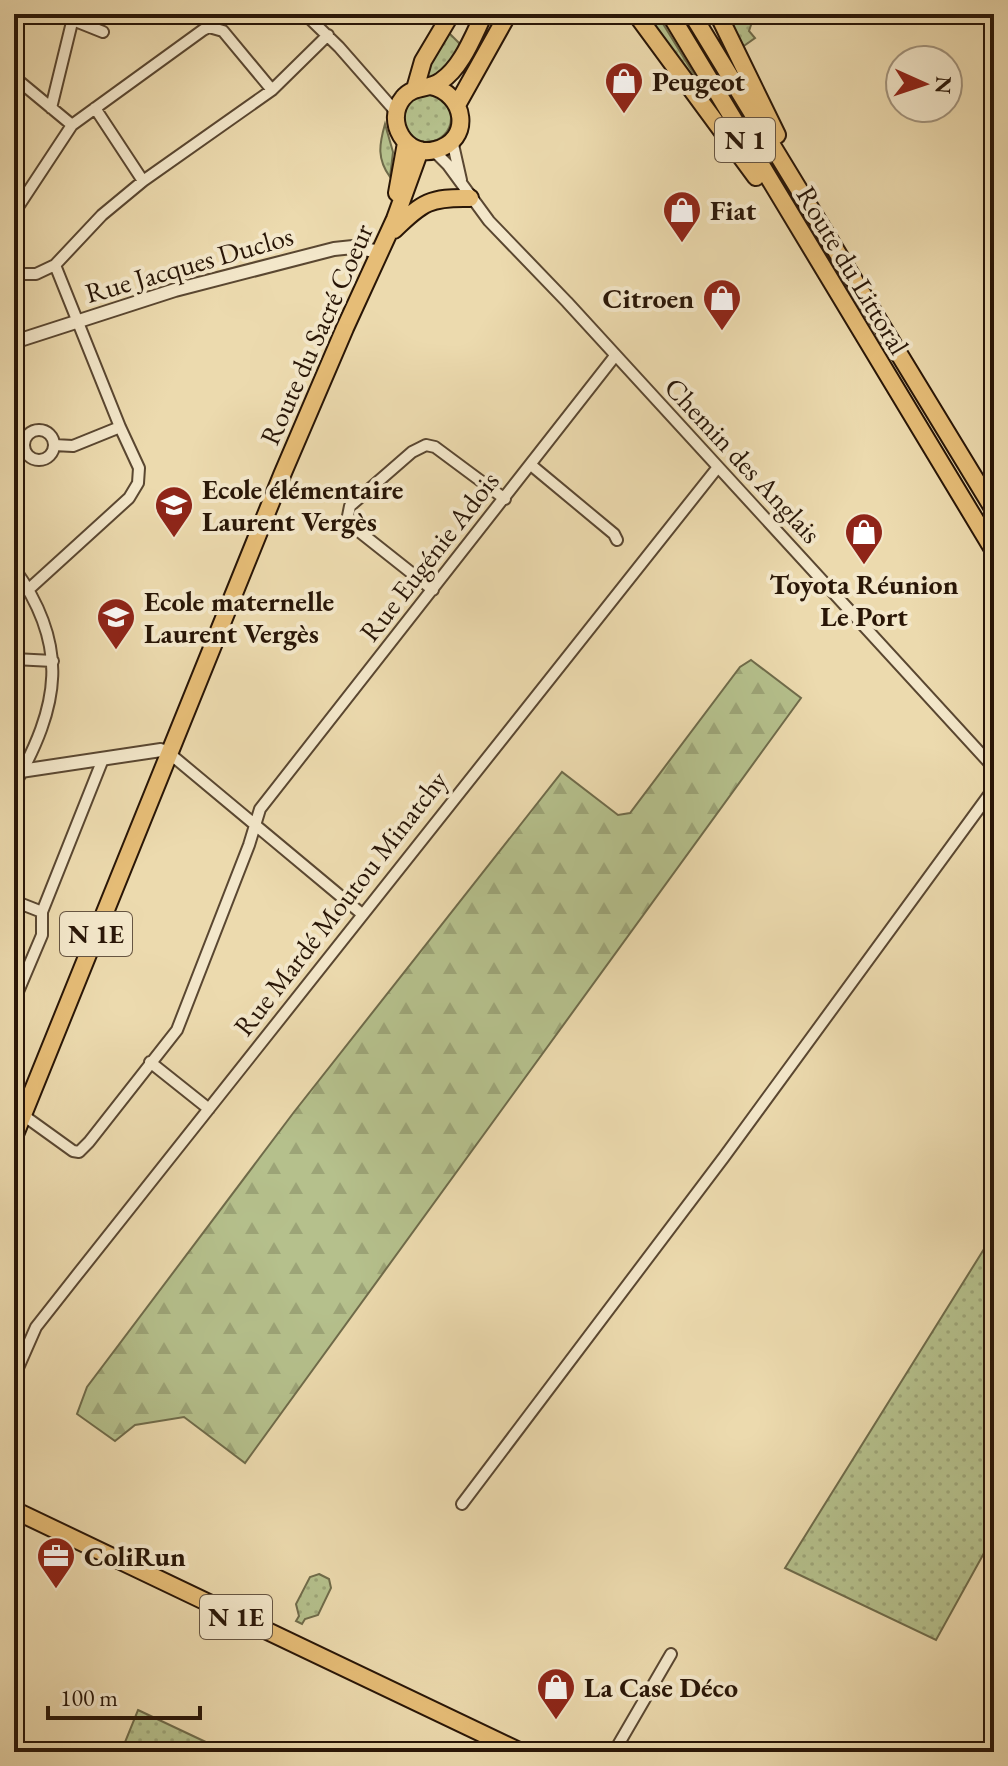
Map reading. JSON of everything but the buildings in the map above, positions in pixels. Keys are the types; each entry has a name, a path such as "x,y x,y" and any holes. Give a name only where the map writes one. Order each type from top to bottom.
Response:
{"main road":[{"path":"411,96 446,92 457,105 460,123 452,140 420,148 397,129 423,61 451,14"},
{"path":"411,96 440,83 451,72 484,14"},
{"path":"457,105 508,14"},
{"path":"636,14 820,265"},
{"name":"Route du Littoral","path":"670,14 994,551"},
{"name":"Route du Littoral","path":"692,14 994,510"},
{"path":"721,19 746,76 842,261"},
{"name":"Route du Sacré Coeur","path":"14,1137 299,435 395,219 420,148"},
{"path":"384,245 424,204 440,197 470,198"},
{"name":"N 1E","path":"14,1510 521,1752"}],"street":[{"path":"305,14 328,35 374,90 411,96"},
{"path":"51,108 74,17 103,32"},
{"path":"14,213 72,125 209,27 223,31 272,90"},
{"path":"14,274 36,274 55,265 102,215 143,181 272,90 328,35"},
{"path":"14,77 72,125"},
{"path":"95,108 143,181"},
{"name":"Chemin des Anglais","path":"452,140 461,182 470,198 994,768"},
{"name":"Chemin des Anglais","path":"420,148 461,182"},
{"path":"14,191 23,199"},
{"name":"Rue Jacques Duclos","path":"14,342 175,290 334,249 384,245"},
{"path":"29,589 135,490 138,483 139,468 55,265"},
{"name":"Rue Eugénie Adois","path":"23,1115 63,1146 79,1152 177,1030 260,809 615,356"},
{"path":"54,445 73,446 120,427"},
{"path":"433,590 351,525 348,516 352,504 412,452 426,445 435,447 505,499"},
{"path":"531,465 614,534 617,540"},
{"name":"Rue Mardé Moutou Minatchy","path":"14,1377 36,1327 718,467"},
{"path":"14,568 29,589 43,618 53,661 52,692 14,786"},
{"path":"14,659 53,661"},
{"path":"18,771 161,750 169,753 362,914"},
{"path":"14,1001 42,935 42,912 103,759"},
{"path":"462,1504 724,1157 994,788"},
{"path":"14,901 42,912"},
{"path":"150,1062 209,1109"},
{"path":"614,1752 671,1654"}],"green space":[{"path":"641,14 657,14 703,89 700,92"},
{"path":"729,14 750,14 752,22 749,31 755,38 741,48"},
{"path":"446,30 463,47 445,75 420,83"},
{"path":"427,94 444,101 451,118 444,135 427,142 410,135 403,118 410,101"},
{"path":"385,124 393,152 390,177 380,152"},
{"path":"751,660 801,698 245,1463 184,1417 135,1425 115,1441 77,1414 87,1387 294,1112 562,772 618,815 630,813 740,667"},
{"path":"994,1233 994,1535 936,1640 785,1568"},
{"path":"319,1574 329,1579 331,1588 318,1615 305,1619 302,1624 296,1621 299,1616 296,1604 310,1577"},
{"path":"138,1710 227,1752 121,1752"}],"place":[{"name":"Peugeot","path":"624,115"},
{"name":"Fiat","path":"682,244"},
{"name":"Citroen","path":"722,332"},
{"name":"Ecole élémentaire Laurent Vergès","path":"174,539"},
{"name":"Toyota Réunion Le Port","path":"864,566"},
{"name":"Ecole maternelle Laurent Vergès","path":"116,651"},
{"name":"ColiRun","path":"56,1590"},
{"name":"La Case Déco","path":"556,1721"}]}
